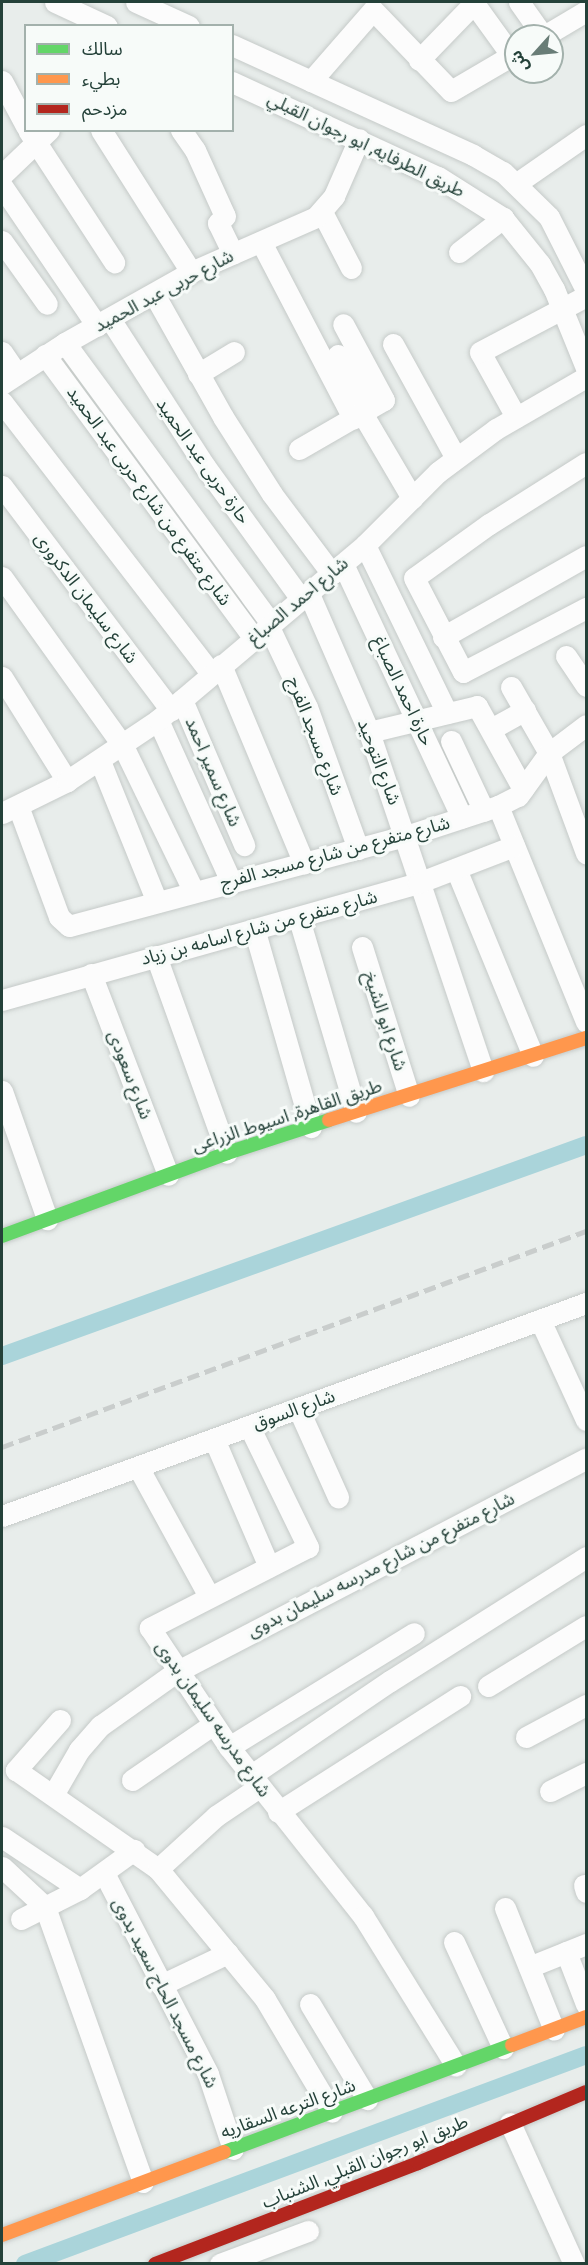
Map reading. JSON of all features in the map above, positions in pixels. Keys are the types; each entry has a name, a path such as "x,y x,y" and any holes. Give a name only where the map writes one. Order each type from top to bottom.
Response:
{"main road":[{"name":"طريق القاهرة, اسيوط الزراعى","path":"2,1236 227,1153 496,1071 586,1038"},
{"name":"شارع الترعه السقاريه","path":"2,2235 586,2018"},
{"name":"طريق ابو رجوان القبلي, الشنباب","path":"155,2264 299,2209 586,2092"},
{"path":"299,2209 308,2231"}],"street":[{"path":"55,2 103,24"},
{"path":"139,2 185,24"},
{"path":"419,60 474,2 504,41"},
{"path":"519,2 535,24"},
{"path":"311,81 373,10 451,91 504,60"},
{"path":"563,24 586,10"},
{"name":"طريق الطرفايه, ابو رجوان القبلي","path":"234,46 473,155 517,183 549,217 585,285"},
{"path":"2,81 24,117"},
{"name":"طريق الطرفايه, ابو رجوان القبلي","path":"234,83 438,177 503,218 540,264 562,309 586,368"},
{"path":"102,132 191,272"},
{"path":"182,132 195,150 225,216 218,223 233,254"},
{"path":"2,175 34,133 114,262"},
{"path":"517,183 586,135"},
{"path":"351,268 322,212 334,196 359,139"},
{"name":"حارة حربى عبد الحميد","path":"2,186 103,322 204,465 305,596"},
{"name":"شارع حربى عبد الحميد","path":"9,379 64,343 191,272 261,242 322,212"},
{"path":"459,252 503,218"},
{"path":"2,241 47,304"},
{"path":"261,242 412,498"},
{"path":"516,417 480,354 562,309 585,285"},
{"name":"حارة احمد الصباغ","path":"154,294 198,375 272,494 338,569 417,721 462,818"},
{"path":"298,449 384,399 343,324"},
{"path":"64,343 264,628"},
{"path":"393,344 456,458"},
{"path":"2,352 9,379"},
{"path":"198,375 234,352"},
{"name":"شارع متفرع من شارع حربى عبد الحميد","path":"45,355 264,628"},
{"path":"338,355 361,413"},
{"name":"شارع احمد الصباغ","path":"10,809 67,781 123,746 170,710 264,628 338,569 456,458 516,417 586,377"},
{"path":"2,402 216,669 304,863"},
{"path":"586,464 415,576 443,637 463,672 586,608"},
{"name":"شارع سليمان الدكرورى","path":"2,486 170,710"},
{"path":"365,545 447,713"},
{"path":"443,637 586,556"},
{"path":"2,577 123,746 194,892"},
{"name":"شارع التوحيد","path":"305,596 369,732 406,836 418,884 496,1071"},
{"name":"شارع مسجد الفرج","path":"264,628 307,707 358,849"},
{"path":"566,656 586,686"},
{"path":"2,677 67,781"},
{"path":"511,687 549,753 586,853"},
{"path":"369,732 477,706 523,789"},
{"path":"170,710 231,882"},
{"name":"شارع سمير احمد","path":"170,710 244,845"},
{"path":"491,729 525,710"},
{"name":"شارع متفرع من شارع مسجد الفرج","path":"10,809 59,917 69,926 406,836 491,809 523,789 549,753 586,725"},
{"path":"451,741 514,846 586,1022"},
{"path":"100,761 157,902"},
{"name":"شارع متفرع من شارع اسامه بن زياد","path":"2,1000 156,956 255,932 418,884 514,846"},
{"path":"456,869 533,1056"},
{"path":"299,919 356,1112"},
{"path":"255,932 311,1127"},
{"name":"شارع ابو الشيخ","path":"362,947 409,1096"},
{"path":"156,956 227,1153"},
{"name":"شارع سعودى","path":"91,974 168,1175"},
{"path":"2,1091 46,1219"},
{"name":"شارع السوق","path":"2,1516 586,1303"},
{"path":"540,1320 577,1375 586,1420"},
{"path":"298,1408 338,1497"},
{"name":"شارع مدرسه سليمان بدوى","path":"249,1426 308,1545 269,1567 150,1625 176,1672 212,1725 278,1812 370,1926 456,2066"},
{"path":"214,1439 269,1567"},
{"name":"شارع متفرع من شارع مدرسه سليمان بدوى","path":"53,1795 79,1750 100,1726 176,1672 586,1459"},
{"path":"138,1467 209,1596"},
{"path":"158,1869 255,1782 390,1681 586,1557"},
{"path":"488,1686 586,1626"},
{"path":"229,1748 414,1633"},
{"path":"278,1812 460,1696"},
{"path":"526,1737 586,1705"},
{"path":"60,1720 16,1768 158,1869 281,2021 332,2112"},
{"path":"132,1780 212,1725"},
{"path":"550,1791 586,1773"},
{"path":"3,1841 80,1889"},
{"path":"21,1919 80,1889 134,1850"},
{"path":"2,1867 45,1907 143,2182"},
{"name":"شارع مسجد الحاج سعيد بدوى","path":"104,1873 208,2074 234,2149"},
{"path":"506,1908 554,2030"},
{"path":"454,1942 503,2048"},
{"path":"529,1966 586,1944"},
{"path":"566,1952 586,2004"},
{"path":"161,1985 228,1953"},
{"path":"310,2004 367,2099"},
{"path":"510,2123 574,2264"},
{"path":"220,2264 308,2231"}],"waterway":[{"path":"2,1356 586,1145"},
{"path":"25,2264 586,2055"}],"railway":[{"path":"2,1447 586,1231"}],"traffic: fast":[{"path":"2,1236 227,1153 329,1120"},
{"path":"224,2152 512,2045"}],"traffic: slow":[{"path":"329,1120 586,1038"},
{"path":"512,2045 586,2017"},
{"path":"2,2235 224,2152"}],"traffic: jam":[{"path":"155,2264 418,2163 586,2092"}]}
